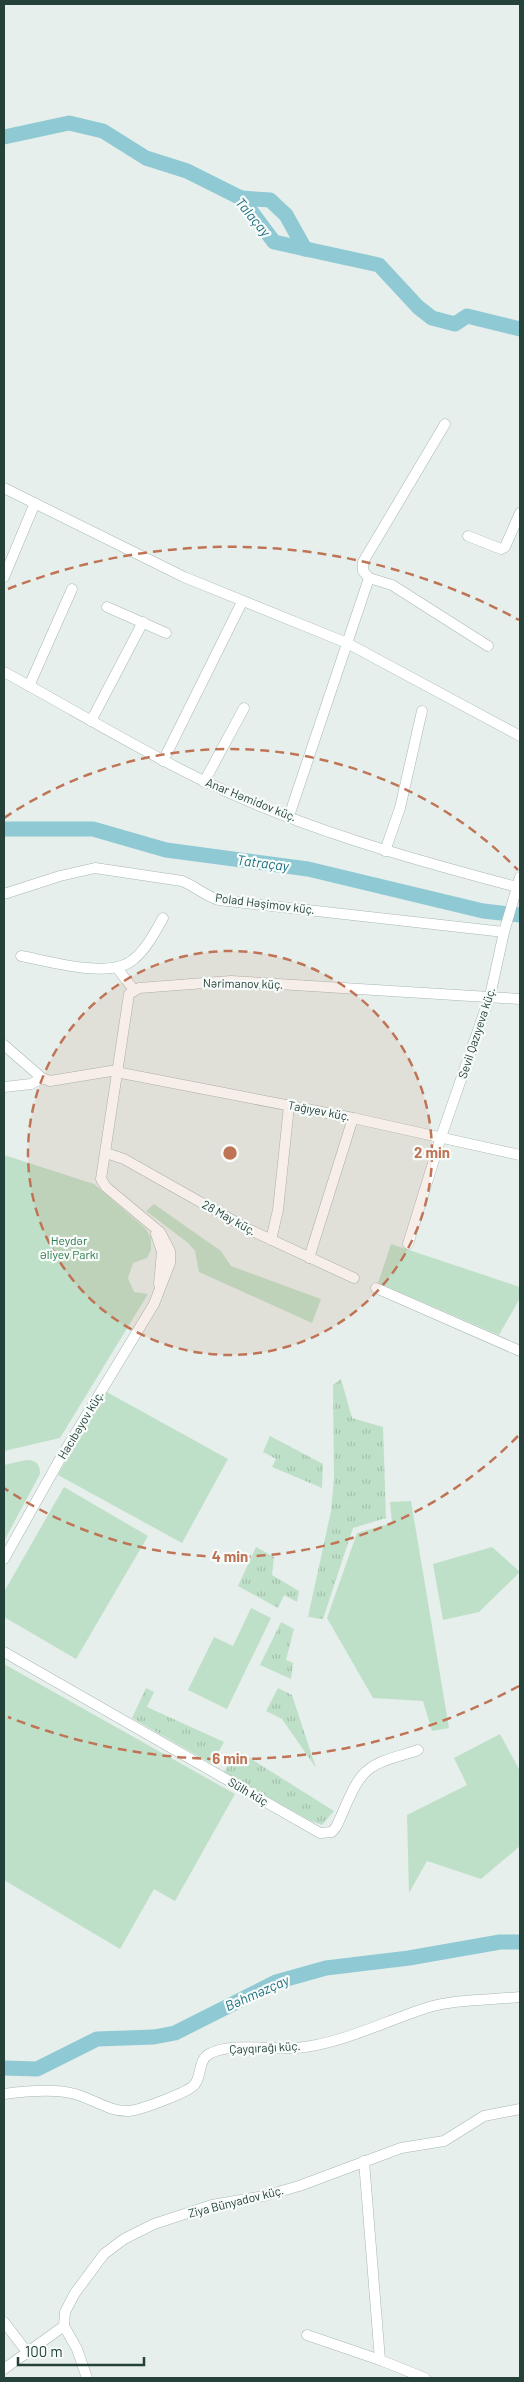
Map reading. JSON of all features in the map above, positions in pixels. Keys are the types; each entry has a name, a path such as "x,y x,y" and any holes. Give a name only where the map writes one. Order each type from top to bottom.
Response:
{"street":[{"path":"445,424 363,562 363,571 369,578 379,580 399,589 488,646"},
{"path":"4,488 184,576 242,602 346,643 520,736"},
{"path":"4,577 35,503"},
{"path":"468,536 500,549 505,547 520,513"},
{"path":"289,816 369,578"},
{"path":"29,686 72,589"},
{"path":"163,761 242,602"},
{"path":"108,607 166,633"},
{"path":"91,721 143,622"},
{"name":"Anar Həmidov küç.","path":"4,672 204,782 385,851 517,887"},
{"path":"204,782 244,708"},
{"path":"385,851 400,808 422,711"},
{"name":"Polad Həşimov küç.","path":"4,894 83,870 105,869 182,881 192,885 208,897 219,900 504,929"},
{"name":"Sevil Qazıyeva küç.","path":"408,1244 441,1137 490,996 504,929 517,887"},
{"path":"21,956 72,966 117,968 134,959 145,947 163,918"},
{"path":"106,1153 127,1000 134,990 117,968"},
{"name":"Nərimanov küç.","path":"134,990 231,981 520,999"},
{"path":"4,1045 42,1078 56,1081 103,1072 118,1072"},
{"name":"Tağıyev küç.","path":"118,1072 353,1118 520,1155"},
{"path":"4,1087 31,1084 42,1078"},
{"path":"271,1240 278,1210 289,1106"},
{"path":"308,1258 353,1118"},
{"name":"Hacıbəyov küç.","path":"4,1559 60,1459 154,1304 170,1263 170,1250 163,1237 103,1183 102,1173 106,1153"},
{"name":"28 May küç.","path":"106,1153 124,1159 271,1240 354,1278"},
{"path":"376,1288 520,1350"},
{"name":"Sülh küç","path":"4,1652 320,1833 332,1832 336,1827 361,1776 368,1769 378,1763 418,1750"},
{"name":"Çayqırağı küç.","path":"4,2094 28,2091 73,2093 112,2109 130,2111 194,2087 199,2078 202,2062 209,2054 231,2048 296,2048 334,2040 428,2008 464,2002 520,1997"},
{"name":"Ziya Bünyadov küç.","path":"64,2326 66,2312 95,2264 104,2254 124,2239 154,2224 212,2205 264,2196 340,2172 401,2148 444,2141 484,2116 520,2109"},
{"path":"364,2161 380,2360"},
{"path":"4,2322 28,2352"},
{"path":"4,2370 64,2326 76,2349 87,2378"},
{"path":"307,2335 380,2360 425,2378"}],"green space":[{"name":"Heydər Əliyev Parkı","path":"4,1155 94,1184 146,1229 151,1238 151,1250 147,1258 133,1263 128,1278 134,1292 148,1294 60,1438 4,1451"},
{"path":"154,1204 221,1251 231,1266 321,1299 312,1323 199,1272 195,1251 188,1243 146,1211"},
{"path":"391,1244 520,1287 520,1298 499,1335 378,1283"},
{"path":"341,1379 352,1418 383,1427 386,1518 353,1528 323,1619 308,1617 331,1511 334,1478 333,1385"},
{"path":"105,1391 228,1459 182,1543 58,1475"},
{"path":"270,1436 323,1464 322,1488 272,1467 276,1459 263,1452"},
{"path":"26,1460 37,1463 40,1474 4,1541 4,1465"},
{"path":"64,1487 148,1536 76,1659 4,1617 4,1592"},
{"path":"411,1501 449,1728 432,1731 423,1701 373,1698 327,1618 357,1533 392,1523 390,1502"},
{"path":"256,1547 274,1557 272,1575 299,1591 297,1602 284,1595 278,1608 238,1586"},
{"path":"492,1547 520,1572 479,1612 443,1620 433,1564"},
{"path":"251,1608 271,1618 227,1709 188,1690 214,1637 233,1646"},
{"path":"281,1622 294,1629 286,1660 293,1663 291,1679 260,1665"},
{"path":"4,1664 235,1794 175,1901 154,1889 120,1949 4,1880"},
{"path":"146,1688 154,1692 147,1707 224,1742 212,1764 132,1718"},
{"path":"278,1688 292,1695 316,1768 282,1719 266,1711"},
{"path":"500,1734 520,1771 520,1846 481,1879 427,1861 409,1893 407,1815 467,1785 454,1758"},
{"path":"237,1750 334,1811 322,1825 311,1821 224,1772"}],"waterway":[{"name":"Talaçay","path":"4,137 69,123 103,131 146,158 187,171 241,198 274,242 379,265 418,307 432,318 455,324 467,316 520,329"},
{"path":"241,198 270,200 286,215 305,249"},
{"name":"Tatraçay","path":"4,829 93,829 166,850 308,869 483,911 520,915"},
{"name":"Bəhməzçay","path":"4,2068 37,2069 97,2039 154,2037 175,2033 276,1982 326,1968 409,1958 500,1942 520,1942"}]}
